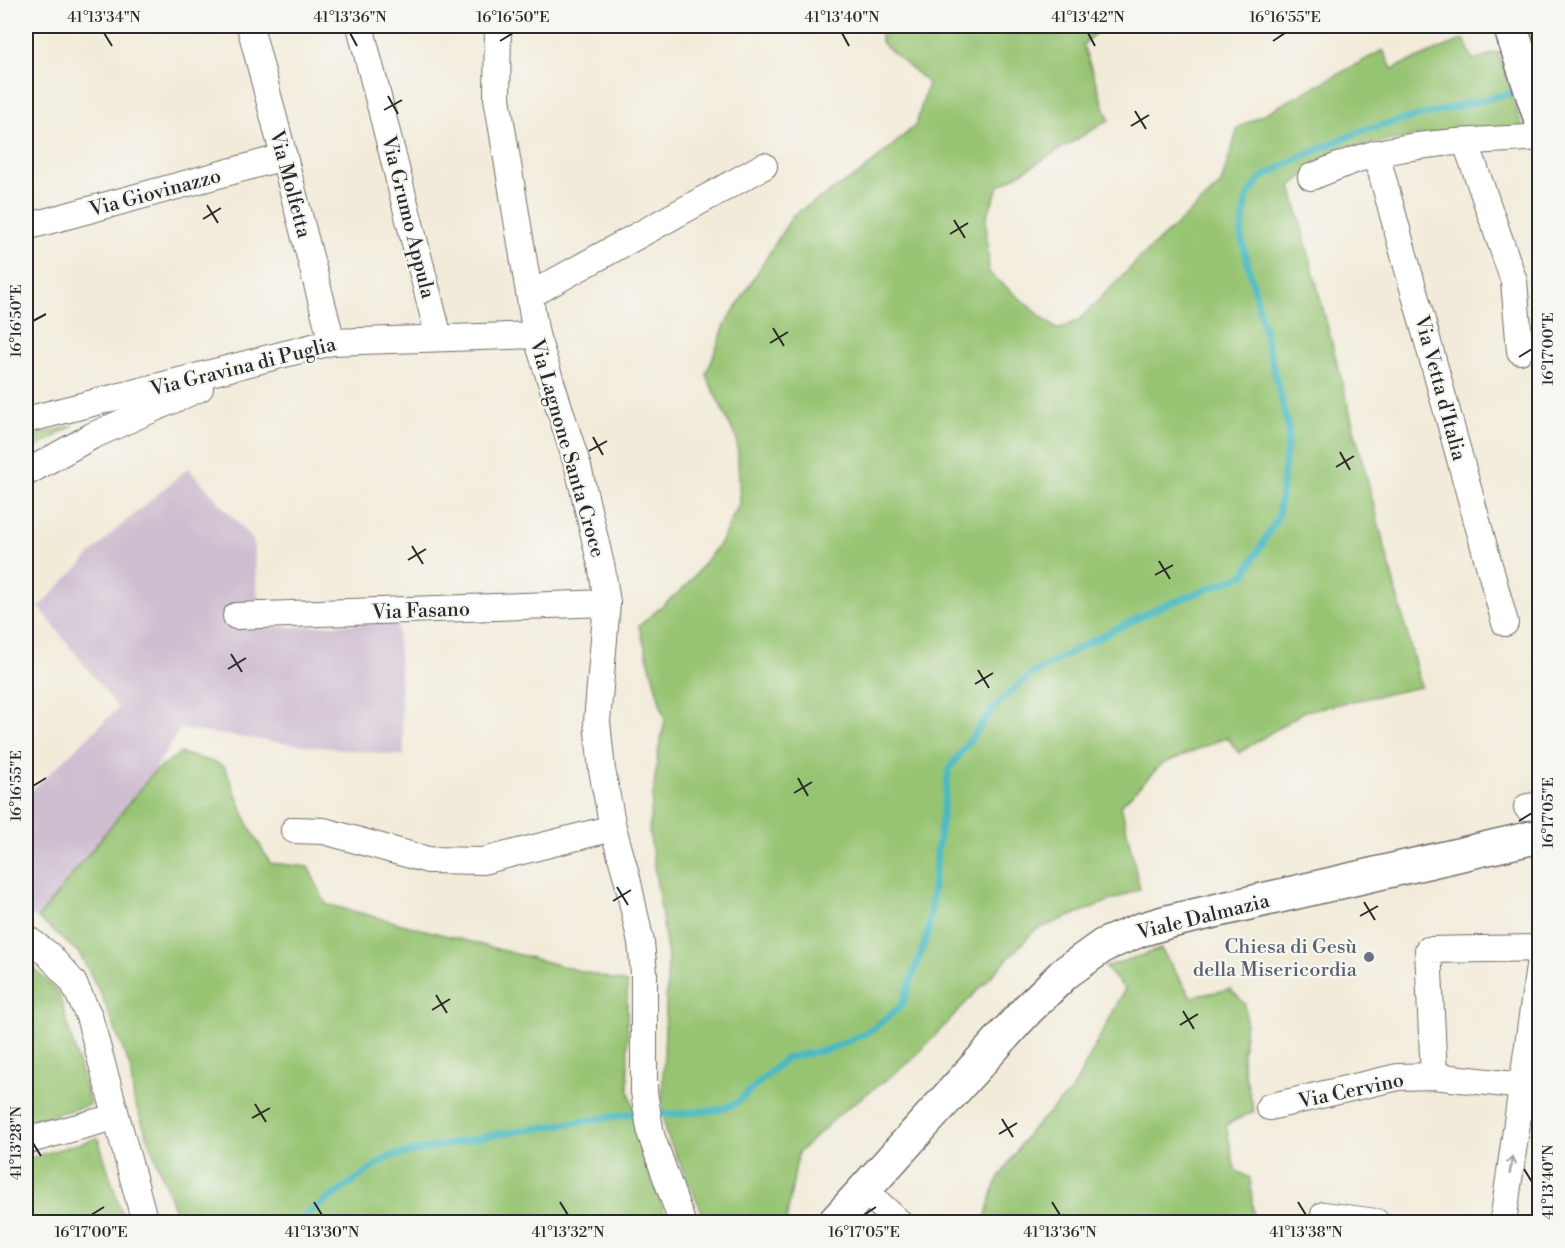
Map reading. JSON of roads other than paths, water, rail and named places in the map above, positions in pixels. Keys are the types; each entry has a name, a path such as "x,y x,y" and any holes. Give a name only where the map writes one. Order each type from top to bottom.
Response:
{"main road":[{"path":"1510,26 1539,117"},
{"name":"Viale Dalmazia","path":"835,1222 1028,1009 1065,973 1104,945 1140,930 1535,816"}],"street":[{"name":"Via Molfetta","path":"250,26 332,342"},
{"name":"Via Grumo Appula","path":"360,26 439,338"},
{"name":"Via Lagnone Santa Croce","path":"498,26 497,98 536,335 578,467 602,569 607,603 597,722 602,770 613,828 627,878 641,944 644,973 644,1092 651,1135 682,1222"},
{"path":"1311,177 1346,162 1402,148 1539,137"},
{"path":"1466,143 1514,281 1520,351"},
{"name":"Via Vetta d'Italia","path":"1376,153 1505,624"},
{"name":"Via Giovinazzo","path":"26,227 285,157"},
{"path":"530,295 764,165"},
{"name":"Via Gravina di Puglia","path":"26,420 332,342 536,335"},
{"path":"26,473 93,436 263,360"},
{"name":"Via Fasano","path":"236,616 607,603"},
{"path":"294,830 324,831 428,860 483,861 613,828"},
{"path":"26,938 48,954 74,982 89,1016 145,1222"},
{"path":"1434,1076 1428,950 1539,948"},
{"path":"1503,1222 1531,1087 1539,959"},
{"name":"Via Cervino","path":"1269,1107 1398,1077 1434,1076 1531,1087"},
{"path":"26,1141 115,1117"},
{"path":"864,1190 899,1222"},
{"path":"1323,1222 1324,1215 1376,1222"}],"waterway":[{"path":"296,1222 388,1157 488,1136 630,1114 673,1114 718,1110 735,1104 786,1058 830,1049 870,1031 902,1005 928,933 949,769 994,707 1030,675 1084,645 1158,608 1244,575 1278,517 1289,431 1241,236 1247,197 1261,178 1300,157 1364,130 1522,90"}],"place":[{"name":"Chiesa di Gesù della Misericordia","path":"1369,957"}]}
